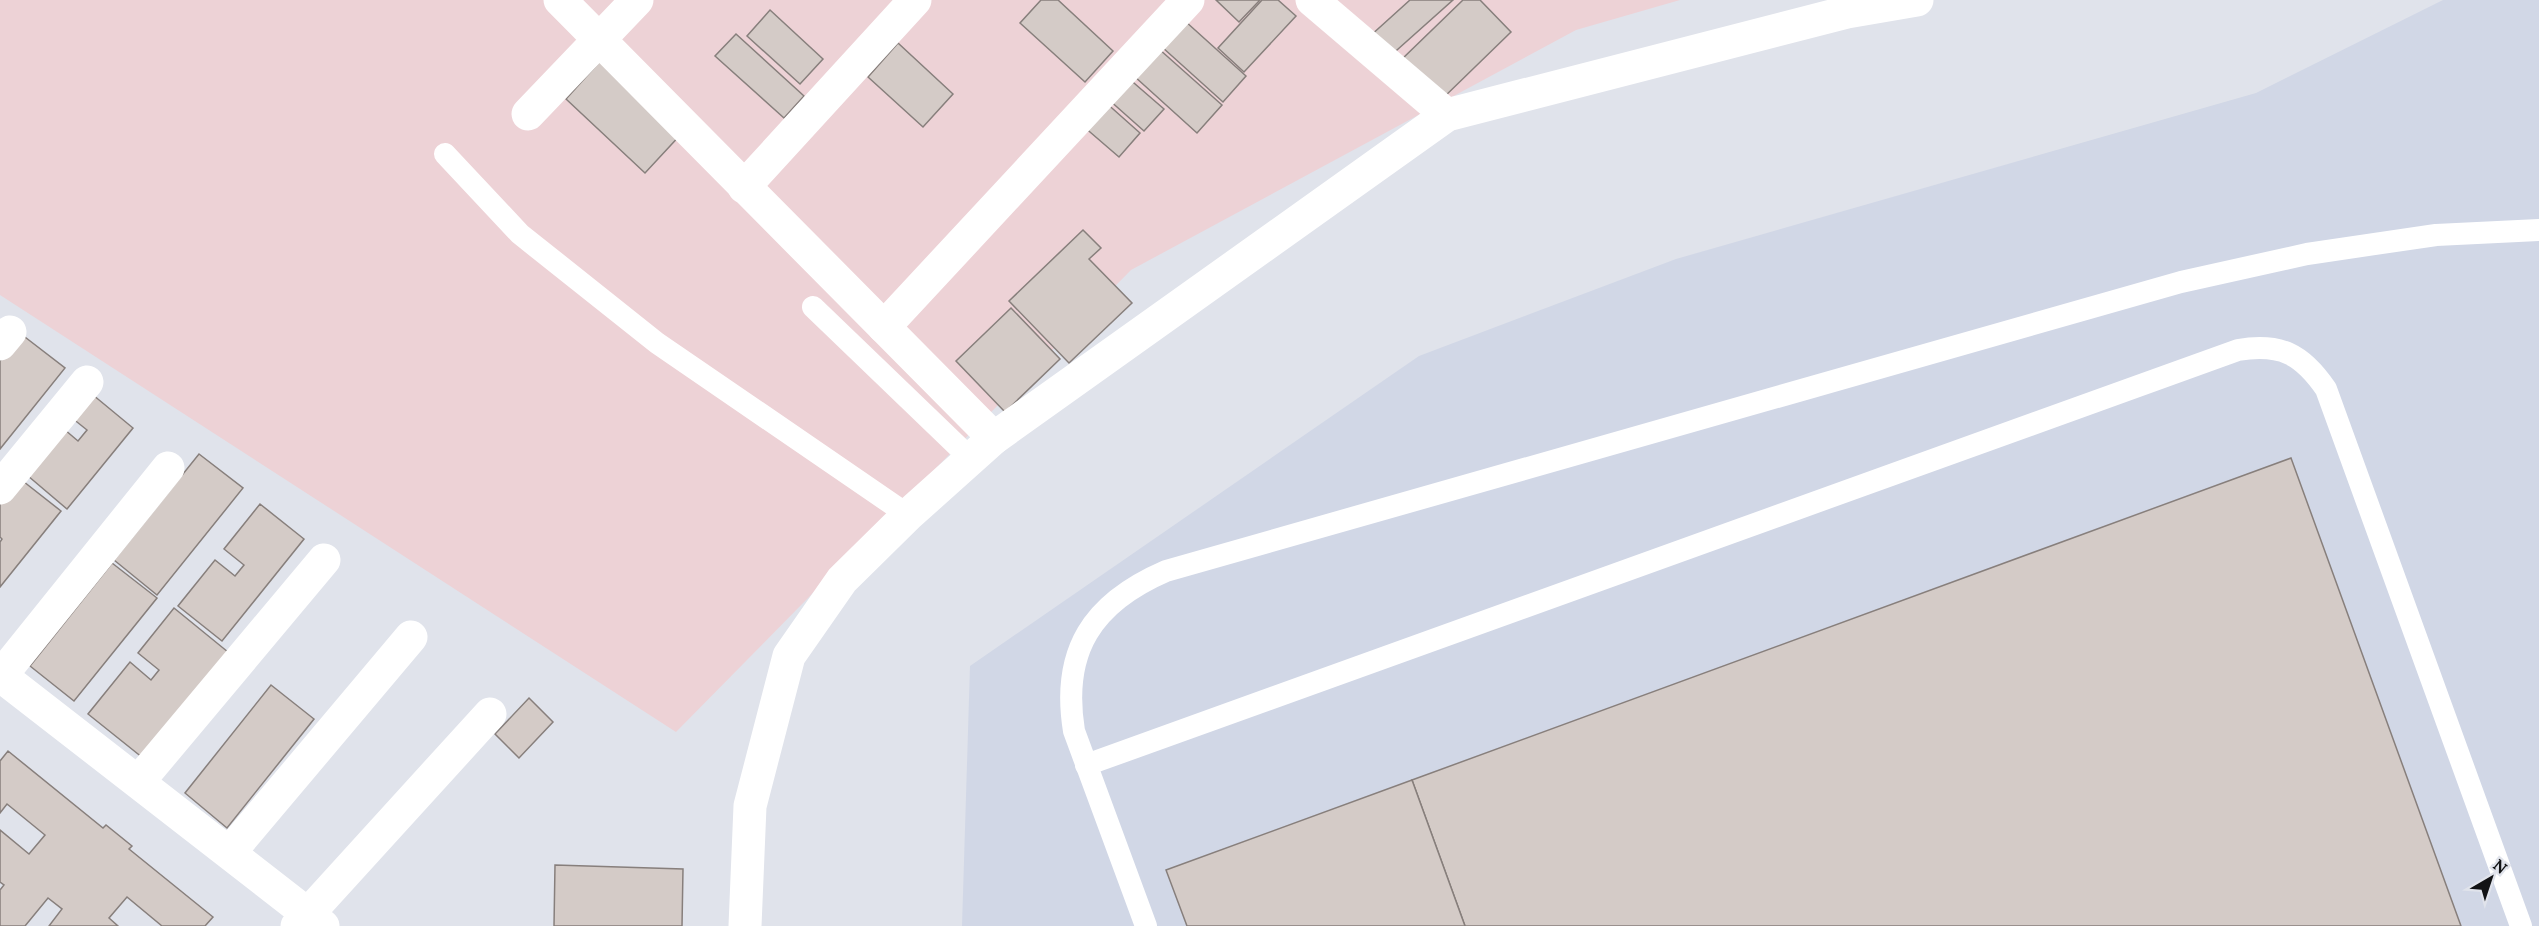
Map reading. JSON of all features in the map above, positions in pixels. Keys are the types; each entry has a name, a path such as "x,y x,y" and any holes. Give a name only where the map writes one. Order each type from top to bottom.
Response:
{"street":[{"path":"560,0 884,327 982,448"},
{"path":"528,114 637,0"},
{"path":"744,187 915,0"},
{"path":"884,327 1188,0"},
{"path":"1312,0 1447,115"},
{"path":"745,926 750,806 789,656 842,580 982,448 1447,115 1841,6 1917,0"},
{"path":"0,488 87,382"},
{"path":"168,468 0,676 230,852 310,922 490,714"},
{"path":"139,781 324,560"},
{"path":"230,852 411,637"}],"lane":[{"path":"445,154 520,234 657,343 909,515"},
{"path":"1146,926 1074,732 1070,705 1071,677 1081,644 1096,618 1117,598 1140,582 1166,571 2181,282 2342,249 2436,235 2539,230"},
{"path":"813,307 982,448"},
{"path":"1086,765 2238,350 2259,347 2280,349 2297,357 2313,370 2326,389 2521,926"}],"shaded area":[{"path":"0,0 1680,0 1576,30 1131,270 676,732 0,295"},
{"path":"2443,0 2539,0 2539,926 962,926 970,666 1419,356 1676,259 2256,93"}],"building":[{"path":"1041,0 1058,0 1113,51 1085,82 1020,23"},
{"path":"1216,0 1260,0 1239,22"},
{"path":"1262,0 1278,0 1296,16 1244,72 1218,48"},
{"path":"1410,0 1453,0 1388,58 1369,37"},
{"path":"1463,0 1480,0 1511,32 1440,101 1400,61"},
{"path":"770,10 823,59 800,84 747,36"},
{"path":"1185,21 1246,76 1223,102 1162,47"},
{"path":"736,34 804,96 784,118 715,56"},
{"path":"898,43 953,94 923,127 868,77"},
{"path":"1159,49 1222,105 1197,133 1134,76"},
{"path":"602,59 683,132 645,173 566,99"},
{"path":"1127,77 1164,109 1144,131 1108,99"},
{"path":"1104,101 1140,133 1119,157 1083,126"},
{"path":"1083,230 1101,248 1089,259 1132,303 1069,363 1009,301"},
{"path":"1011,308 1060,359 1005,412 956,361"},
{"path":"21,334 65,368 0,449 0,361"},
{"path":"87,390 133,428 67,509 21,470 58,424 78,441 87,430 67,414"},
{"path":"199,454 243,488 157,595 114,560"},
{"path":"2291,458 2461,926 1465,926 1412,780"},
{"path":"19,478 61,511 0,587 0,542 2,539 0,537 0,501"},
{"path":"260,504 304,539 222,641 178,606 215,560 235,576 244,565 224,549"},
{"path":"112,563 157,598 74,701 30,666"},
{"path":"174,608 228,652 143,758 88,714 130,662 151,680 159,670 138,653"},
{"path":"271,685 314,719 227,828 185,793"},
{"path":"529,698 553,722 519,758 495,734"},
{"path":"8,751 103,828 106,825 132,846 129,849 213,917 205,926 162,926 127,897 109,918 118,926 49,926 62,909 48,898 25,926 0,926 0,890 4,885 0,882 0,830 29,854 45,835 7,804 0,813 0,761"},
{"path":"1412,780 1465,926 1187,926 1166,870"},
{"path":"555,865 683,869 682,926 554,926"}]}
